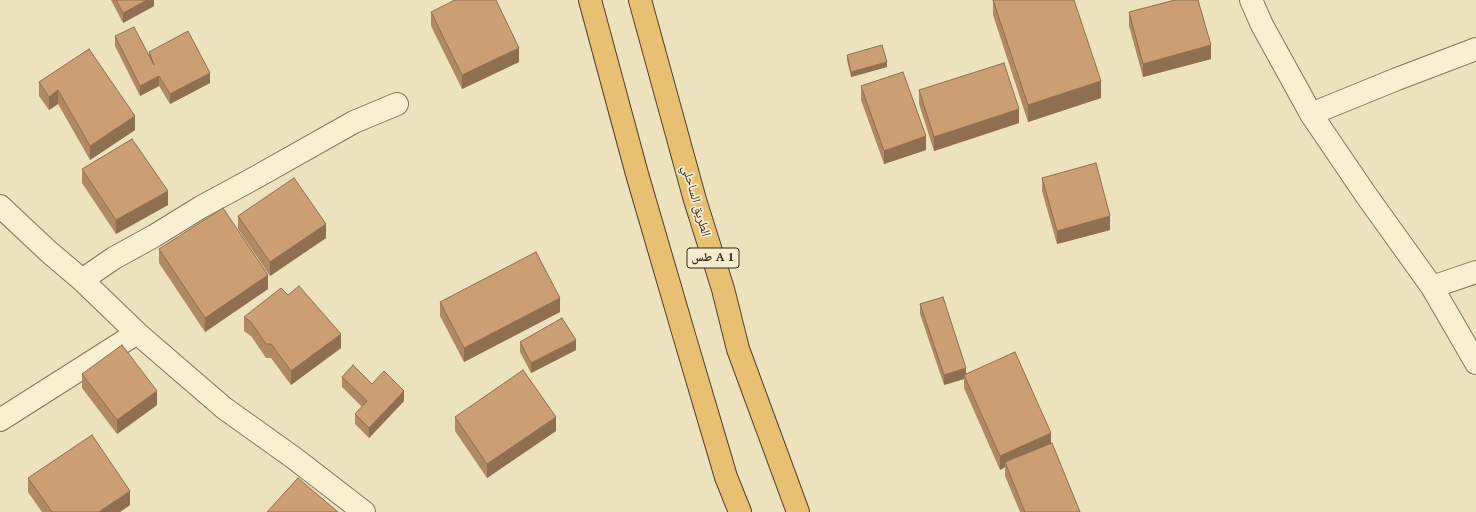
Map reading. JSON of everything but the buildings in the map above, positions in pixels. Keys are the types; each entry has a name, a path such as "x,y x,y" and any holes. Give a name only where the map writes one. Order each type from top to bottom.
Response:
{"highway":[{"path":"590,0 637,174 684,335 726,477 740,512"},
{"name":"الطريق الساحلي","path":"640,0 695,200 723,289 738,349 798,512"}],"street":[{"path":"1251,0 1262,25 1311,114 1366,195 1432,287 1476,363"},
{"path":"1311,114 1476,49"},
{"path":"82,280 114,258 154,236 201,207 354,122 397,104"},
{"path":"0,206 49,252 82,280 137,333 224,408 294,458 364,512"},
{"path":"1432,287 1476,272"},
{"path":"0,420 137,333"}]}
